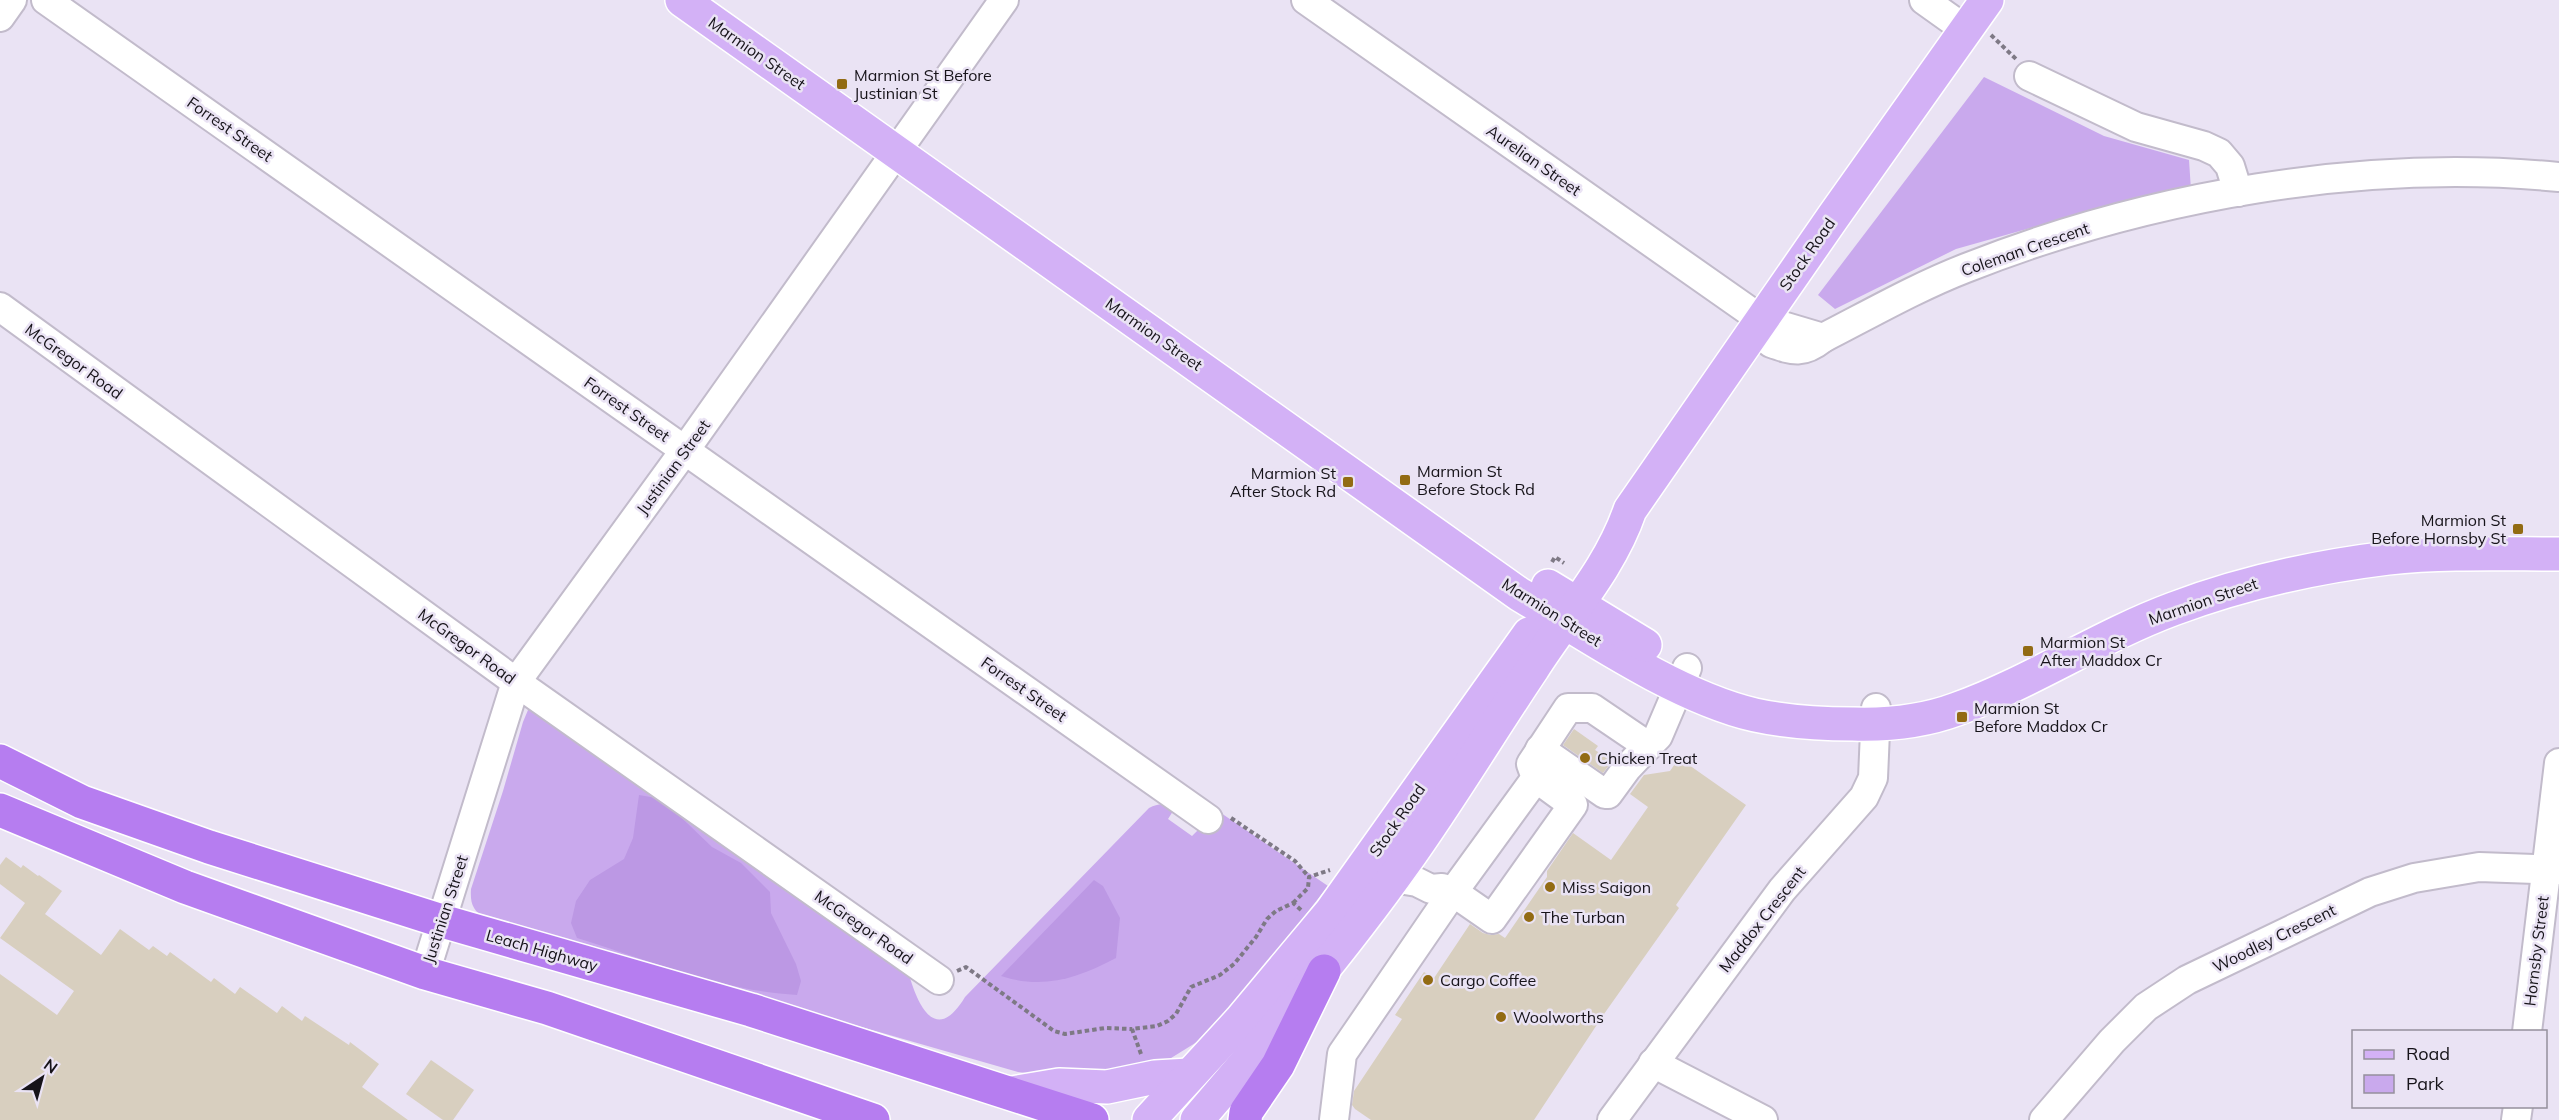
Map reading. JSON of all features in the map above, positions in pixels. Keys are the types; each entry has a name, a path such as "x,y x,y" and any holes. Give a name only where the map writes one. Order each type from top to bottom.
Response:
{"highway":[{"name":"Leach Highway","path":"0,761 82,802 209,847 442,921 751,1010 1092,1120"},
{"path":"0,810 185,887 425,973 546,1008 873,1120"},
{"path":"1245,1120 1246,1112 1278,1065 1324,971"}],"main road":[{"name":"Marmion Street","path":"682,0 901,146 1484,548 1561,607 1752,714 1818,724 1876,716 1953,711 1995,694 2111,634 2173,609 2246,585 2307,571 2389,558 2476,553 2559,554"},
{"name":"Marmion Street","path":"708,0 901,146"},
{"name":"Stock Road","path":"1149,1120 1377,866 1561,607 1620,538 1630,510 1762,320 1980,21"},
{"name":"Marmion Street","path":"1876,716 1952,695 2173,592 2243,570 2303,556 2388,544 2475,539 2559,540"},
{"name":"Stock Road","path":"1197,1120 1324,971 1377,866"},
{"path":"1012,1093 1059,1085 1107,1087 1155,1077 1189,1075"}],"street":[{"path":"0,17 12,0"},
{"name":"Forrest Street","path":"46,0 1208,819"},
{"name":"Justinian Street","path":"425,973 516,682 685,450 1004,0"},
{"name":"Aurelian Street","path":"1306,0 1762,320"},
{"path":"1924,0 1980,21"},
{"path":"2029,76 2136,128 2204,146 2219,153 2230,166 2238,192"},
{"name":"Coleman Crescent","path":"1762,320 1823,338 1964,268 2036,242 2145,211 2238,192 2341,177 2438,174 2528,174 2559,177"},
{"name":"McGregor Road","path":"0,307 516,682 939,980"},
{"path":"1540,749 1608,794 1627,768 1658,736 1683,677"},
{"path":"1568,708 1592,708 1648,746 1648,758 1610,810 1573,805 1536,778 1531,764 1568,708"},
{"name":"Maddox Crescent","path":"1612,1120 1782,890 1864,797 1873,778 1876,716"},
{"name":"Hornsby Street","path":"2527,1030 2552,869 2559,763"},
{"path":"1334,1120 1342,1054 1448,890 1536,778"},
{"path":"1377,866 1425,869 1448,890 1492,919 1573,805"},
{"name":"Woodley Crescent","path":"2044,1120 2112,1041 2146,1007 2187,980 2370,892 2414,878 2478,867 2552,869"},
{"path":"1653,1064 1763,1120"}],"path":[{"path":"1980,21 2029,76"},
{"path":"1208,819 1219,810 1295,861 1310,877"},
{"path":"1310,877 1377,866"},
{"path":"939,980 966,967 1054,1030 1065,1034 1105,1028 1132,1029 1156,1026 1168,1021 1176,1014 1191,987 1220,975 1234,964 1267,919 1276,911 1293,903 1308,888 1310,877"},
{"path":"1293,903 1304,912 1310,905"},
{"path":"1132,1029 1141,1051 1142,1062"}],"green space":[{"path":"1984,77 2104,136 2189,160 2191,190 2095,210 1956,249 1835,309 1818,295"},
{"path":"536,709 910,978 925,1010 931,1017 938,1019 946,1018 955,1010 1149,808 1156,805 1165,804 1175,808 1168,819 1192,836 1221,813 1328,886 1261,972 1205,1037 1163,1063 1088,1081 1018,1072 482,916 473,907 471,889 523,722 528,710"}],"shaded area":[{"path":"639,795 662,799 712,847 741,863 770,892 771,913 796,964 801,981 797,995 741,988 713,981 577,938 571,923 576,901 590,880 624,859 633,838"},
{"path":"1094,880 1103,886 1120,918 1116,958 1088,971 1060,980 1031,982 1001,976"}],"building":[{"path":"1574,729 1598,746 1595,750 1612,761 1603,773 1563,745"},
{"path":"1679,758 1746,805 1676,905 1679,908 1604,1014 1534,1120 1371,1120 1355,1109 1352,1105 1354,1091 1402,1019 1395,1015 1424,972 1434,978 1470,924 1483,933 1499,934 1505,938 1547,877 1547,871 1573,833 1611,860 1648,807 1630,794 1644,775 1670,771"},
{"path":"6,857 21,868 23,865 62,891 45,914 101,955 120,929 149,950 153,946 167,956 170,952 211,982 214,978 235,994 240,987 277,1013 282,1006 302,1021 305,1016 349,1045 350,1042 379,1064 362,1087 408,1120 0,1120 0,974 57,1015 74,991 0,938 25,903 0,884 0,865"},
{"path":"431,1060 474,1090 453,1120 443,1120 406,1094"}],"place":[{"name":"Marmion St Before Justinian St","path":"842,84"},
{"name":"Marmion St Before Stock Rd","path":"1405,480"},
{"name":"Marmion St After Stock Rd","path":"1348,482"},
{"name":"Marmion St Before Hornsby St","path":"2518,529"},
{"name":"Marmion St After Maddox Cr","path":"2028,651"},
{"name":"Marmion St Before Maddox Cr","path":"1962,717"},
{"name":"Chicken Treat","path":"1585,758"},
{"name":"Miss Saigon","path":"1550,887"},
{"name":"The Turban","path":"1529,917"},
{"name":"Cargo Coffee","path":"1428,980"},
{"name":"Woolworths","path":"1501,1017"}]}
